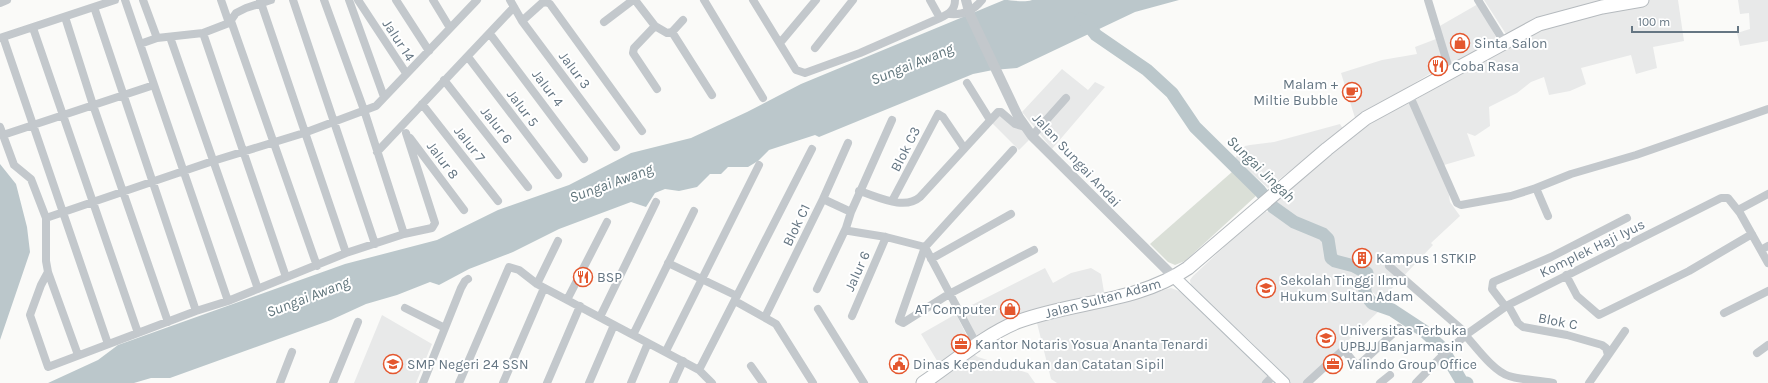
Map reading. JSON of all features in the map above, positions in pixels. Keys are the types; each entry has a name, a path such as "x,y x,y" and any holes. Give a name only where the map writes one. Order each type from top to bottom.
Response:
{"main road":[{"path":"1174,277 1188,268 1366,118 1539,24 1560,17 1642,0"},
{"name":"Jalan Sultan Adam","path":"923,383 977,345 1016,323 1110,299 1159,284 1174,277 1284,383"}],"street":[{"path":"0,3 7,0"},
{"path":"108,344 34,125 2,38 115,0"},
{"path":"125,0 228,301"},
{"path":"143,0 157,38"},
{"path":"221,0 274,141 317,266"},
{"path":"140,44 157,38 203,33 230,22 236,13 246,8 271,0"},
{"path":"293,0 375,244"},
{"path":"324,0 364,110 404,234"},
{"path":"349,0 384,97"},
{"name":"Jalur 14","path":"358,0 406,73"},
{"path":"396,0 429,51"},
{"path":"433,0 450,28"},
{"path":"604,22 634,0 655,26 667,33 672,32 683,20"},
{"path":"704,0 763,98"},
{"path":"753,0 796,70 805,73 860,53 950,14 967,12 982,0"},
{"path":"780,43 816,0"},
{"path":"815,48 853,0"},
{"path":"930,0 940,18"},
{"path":"950,14 954,8 955,0"},
{"name":"Jalan Sungai Andai","path":"966,0 970,16 1018,116 1025,127 1032,136 1174,277"},
{"path":"1428,0 1450,72"},
{"path":"1478,0 1504,42"},
{"path":"46,218 64,213 92,201 123,192 243,151 304,133 333,120 376,106 406,73 429,51 474,1"},
{"path":"261,2 346,254"},
{"path":"522,21 542,3 546,2 550,4 642,131"},
{"path":"377,152 404,130 422,104 490,34 512,3"},
{"name":"Jalur 3","path":"512,3 522,21 616,147"},
{"path":"94,7 196,311"},
{"path":"65,17 93,104 168,322"},
{"path":"655,26 634,48 633,53 657,89"},
{"path":"33,28 138,333"},
{"path":"672,32 712,95"},
{"path":"203,33 286,277"},
{"name":"Jalur 4","path":"490,34 584,159"},
{"path":"170,37 258,289"},
{"name":"Jalur 5","path":"468,57 558,175"},
{"name":"Jalur 6","path":"444,80 528,187"},
{"path":"967,83 990,120"},
{"path":"3,135 154,85"},
{"path":"1409,94 1459,205 1511,196 1572,174 1636,155 1768,109"},
{"path":"1032,136 1066,98"},
{"name":"Jalur 7","path":"422,104 498,201"},
{"path":"860,191 892,202 905,203 917,200 998,112 1001,112 1015,124 1025,127"},
{"name":"Blok C3","path":"892,202 934,119 938,114 943,117 964,148"},
{"path":"817,289 846,228 851,212 892,120"},
{"path":"0,127 14,165 31,179 46,218 46,261 48,272 78,355"},
{"path":"48,272 40,284 30,315 48,367 196,311 228,301 346,254 404,234 432,228 435,223 404,130"},
{"name":"Jalur 8","path":"404,130 464,210"},
{"name":"Blok C1","path":"766,317 823,199 848,143"},
{"path":"699,370 812,149"},
{"path":"1013,150 925,247 899,321 903,323 949,294 1034,250"},
{"path":"666,352 759,165"},
{"path":"1536,188 1548,216"},
{"path":"1738,210 1768,194"},
{"name":"Komplek Haji Iyus","path":"1416,383 1440,358 1466,335 1507,306 1721,198 1728,198 1738,210 1752,234 1764,248 1768,264"},
{"path":"823,199 851,212"},
{"path":"600,317 656,202"},
{"path":"633,335 694,211"},
{"path":"931,259 1011,214"},
{"name":"Blok C","path":"1608,355 1606,348 1602,345 1567,335 1523,327 1518,323 1507,306 1492,289 1493,282 1551,257 1627,218"},
{"path":"567,300 607,222"},
{"path":"846,228 849,231 886,237 925,247 977,345"},
{"path":"1566,275 1577,296 1599,316 1689,271 1752,234"},
{"name":"Jalur 6","path":"852,316 886,237"},
{"path":"503,383 558,241"},
{"path":"668,263 736,298 776,324 813,383"},
{"path":"1388,266 1466,335 1501,373 1510,377 1553,383"},
{"path":"459,383 509,267 519,270 540,286 683,360 699,370 712,383"},
{"path":"422,383 461,288 468,279"},
{"path":"1724,313 1768,291"},
{"path":"547,383 580,306"},
{"path":"405,308 445,328"},
{"path":"818,309 864,383"},
{"path":"332,383 358,322"},
{"path":"589,383 614,325"},
{"path":"1307,383 1342,351 1345,351 1356,365 1360,364 1399,328"},
{"path":"1589,383 1625,331"},
{"path":"631,383 648,343"},
{"path":"1757,353 1768,345"},
{"path":"280,383 292,352"},
{"path":"673,383 683,360"},
{"path":"751,366 763,383"},
{"path":"1266,383 1275,374"},
{"path":"1380,383 1390,375"}],"shaded area":[{"path":"1484,0 1601,0 1538,18 1506,34"},
{"path":"1649,0 1678,0 1684,41 1653,47 1657,68 1636,74 1631,55 1581,68 1586,84 1570,91 1549,95 1544,77 1531,82 1517,93 1489,107 1490,126 1475,136 1467,133 1475,156 1444,165 1450,202 1460,216 1431,243 1433,245 1381,300 1357,277 1361,293 1379,311 1303,383 1290,383 1250,341 1191,287 1190,280 1193,276 1264,210 1267,212 1269,210 1326,240 1326,251 1330,262 1350,270 1343,262 1340,262 1335,258 1332,251 1335,244 1311,227 1300,223 1277,207 1274,202 1350,137 1381,117 1415,100 1523,35 1606,10"},
{"path":"1738,0 1768,0 1768,41 1740,46 1737,33 1750,29 1749,13 1740,14"},
{"path":"1478,4 1497,39 1453,64 1450,63 1438,27"},
{"path":"1436,39 1444,65 1372,109 1356,121 1341,73 1382,60 1417,54 1415,47"},
{"path":"1062,69 1088,90 1095,82 1105,87 1052,149 1022,112"},
{"path":"995,113 1023,129 1029,140 1019,150 990,121"},
{"path":"1340,124 1343,129 1268,188 1235,158 1245,146 1274,142"},
{"path":"1232,172 1257,195 1185,261 1175,265 1168,262 1150,244"},
{"path":"1045,268 1053,283 1071,273 1091,268 1101,274 1104,292 1077,300 1058,303 1018,315 975,339 960,311"},
{"path":"1171,288 1179,291 1193,302 1276,383 1057,383 1051,379 1037,323"},
{"path":"956,314 971,344 939,364 921,334"},
{"name":"SMP Negeri 24 SSN","path":"382,315 432,344 416,383 354,383"},
{"path":"972,353 978,357 1028,373 1035,383 925,383"}],"water":[{"name":"Sungai Awang","path":"1004,0 1179,0 1135,12 1017,68 993,70 973,74 819,137 815,135 769,150 758,161 748,167 728,167 721,174 710,174 697,187 679,191 665,189 655,193 646,207 631,202 559,229 513,252 469,269 439,285 430,282 397,295 366,304 331,320 170,378 151,378 134,383 48,383 98,360 118,345 345,264 437,240 498,210 569,185 631,153 691,138 747,112 801,84"},
{"path":"0,164 16,184 27,227 30,252 0,340"}],"waterway":[{"name":"Sungai Jingah","path":"1081,19 1085,21 1096,35 1147,70 1172,93 1195,127 1260,191 1273,207 1294,222 1323,234 1328,239 1331,258 1335,261 1354,266 1367,273 1368,279 1365,286 1365,292 1372,303 1392,310 1424,331 1442,348 1462,382 1467,383"}],"place":[{"name":"Sinta Salon","path":"1460,43"},
{"name":"Coba Rasa","path":"1438,66"},
{"name":"Malam + Miltie Bubble","path":"1352,92"},
{"name":"Kampus 1 STKIP","path":"1362,258"},
{"name":"BSP","path":"583,277"},
{"name":"Sekolah Tinggi Ilmu Hukum Sultan Adam","path":"1266,288"},
{"name":"AT Computer","path":"1010,309"},
{"name":"Universitas Terbuka UPBJJ Banjarmasin","path":"1326,338"},
{"name":"Kantor Notaris Yosua Ananta Tenardi","path":"961,344"},
{"name":"SMP Negeri 24 SSN","path":"393,364"},
{"name":"Dinas Kependudukan dan Catatan Sipil","path":"899,364"},
{"name":"Valindo Group Office","path":"1333,364"}]}
